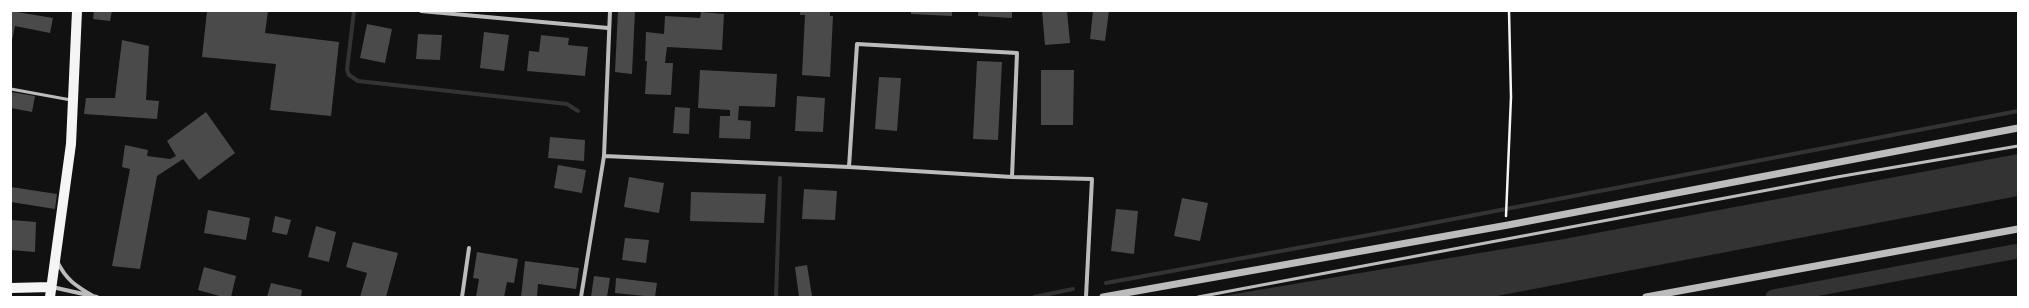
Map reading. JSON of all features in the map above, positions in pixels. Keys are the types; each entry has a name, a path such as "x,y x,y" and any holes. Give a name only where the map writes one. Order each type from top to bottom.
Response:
{"main road":[{"path":"11,289 51,292 71,144 77,11"},
{"path":"11,289 26,297"}],"street":[{"path":"421,11 608,28"},
{"path":"581,297 604,156 608,28 610,11"},
{"path":"849,167 857,44 1018,53 1012,177"},
{"path":"1103,297 1508,225 2018,128"},
{"path":"604,156 849,167 1012,177 1092,179 1086,297"},
{"path":"1646,297 2018,229"},
{"path":"462,297 469,248"},
{"path":"55,257 64,275 77,287 95,297"},
{"path":"51,292 95,297"}],"lane":[{"path":"11,90 73,100"},
{"path":"1198,297 1838,177 2018,146"}],"path":[{"path":"1506,219 1505,204 1511,97 1509,11"}],"shaded area":[{"path":"2018,154 2018,196 1492,297 1216,297 1564,239"}],"building":[{"path":"11,11 53,18 50,33 15,26 11,45"},
{"path":"94,11 112,11 110,21 93,19"},
{"path":"207,11 268,11 265,33 339,42 331,116 270,110 276,64 202,57"},
{"path":"618,11 635,11 632,74 615,72"},
{"path":"800,11 830,11 830,16 833,16 830,77 802,75 805,15 800,15"},
{"path":"911,11 952,11 952,16 911,14"},
{"path":"978,11 1012,11 1012,18 978,16"},
{"path":"1042,11 1067,11 1070,43 1045,45"},
{"path":"1093,11 1109,11 1105,41 1090,39"},
{"path":"701,12 724,14 722,50 667,47 665,63 673,63 671,95 645,94 647,61 645,61 646,32 664,34 665,16 700,18"},
{"path":"367,24 392,29 385,63 360,58"},
{"path":"484,32 509,35 504,71 480,68"},
{"path":"418,34 442,35 440,60 416,59"},
{"path":"541,35 569,38 568,45 588,47 585,76 527,71 529,51 539,52"},
{"path":"122,40 149,46 146,100 159,101 157,119 84,114 86,98 115,98"},
{"path":"977,61 1002,62 998,140 973,139"},
{"path":"700,70 777,74 775,107 739,106 738,120 751,121 750,139 719,138 720,116 730,116 730,110 698,108"},
{"path":"1041,70 1074,70 1073,125 1041,125"},
{"path":"879,77 901,78 897,131 875,129"},
{"path":"11,92 35,96 32,112 11,108"},
{"path":"797,96 825,98 823,132 795,131"},
{"path":"675,107 690,108 689,134 673,133"},
{"path":"206,112 235,153 199,180 183,159 157,176 140,269 112,266 130,169 122,167 125,145 148,150 147,156 170,159 176,156 167,141"},
{"path":"550,137 585,140 584,161 548,158"},
{"path":"558,165 586,170 582,193 554,188"},
{"path":"629,177 664,183 659,213 624,207"},
{"path":"11,187 57,194 55,209 11,202"},
{"path":"804,189 837,191 835,220 802,219"},
{"path":"691,192 766,194 764,223 690,221"},
{"path":"1182,198 1208,203 1200,241 1174,236"},
{"path":"1116,209 1138,211 1134,254 1111,251"},
{"path":"208,210 250,218 246,240 204,233"},
{"path":"275,216 291,220 287,235 272,232"},
{"path":"11,220 36,222 35,252 11,250"},
{"path":"316,226 336,232 329,262 308,257"},
{"path":"625,238 649,240 646,263 622,260"},
{"path":"353,242 398,253 386,297 360,297 367,273 346,267"},
{"path":"477,252 518,259 514,283 507,282 504,297 476,297 479,279 473,278"},
{"path":"525,261 579,268 576,289 538,284 537,297 521,297"},
{"path":"807,265 812,296 799,297 795,267"},
{"path":"204,267 236,276 231,297 223,297 198,290"},
{"path":"594,276 610,278 607,297 591,297"},
{"path":"616,278 657,283 655,297 615,293"},
{"path":"271,283 302,290 301,297 267,297"}],"waterway":[{"path":"354,11 347,70 349,75 358,81 567,104 578,111"},
{"path":"1106,283 1396,230 2018,111"},
{"path":"776,297 780,178"},
{"path":"1773,297 2018,251"},
{"path":"1034,297 1073,289"}]}
